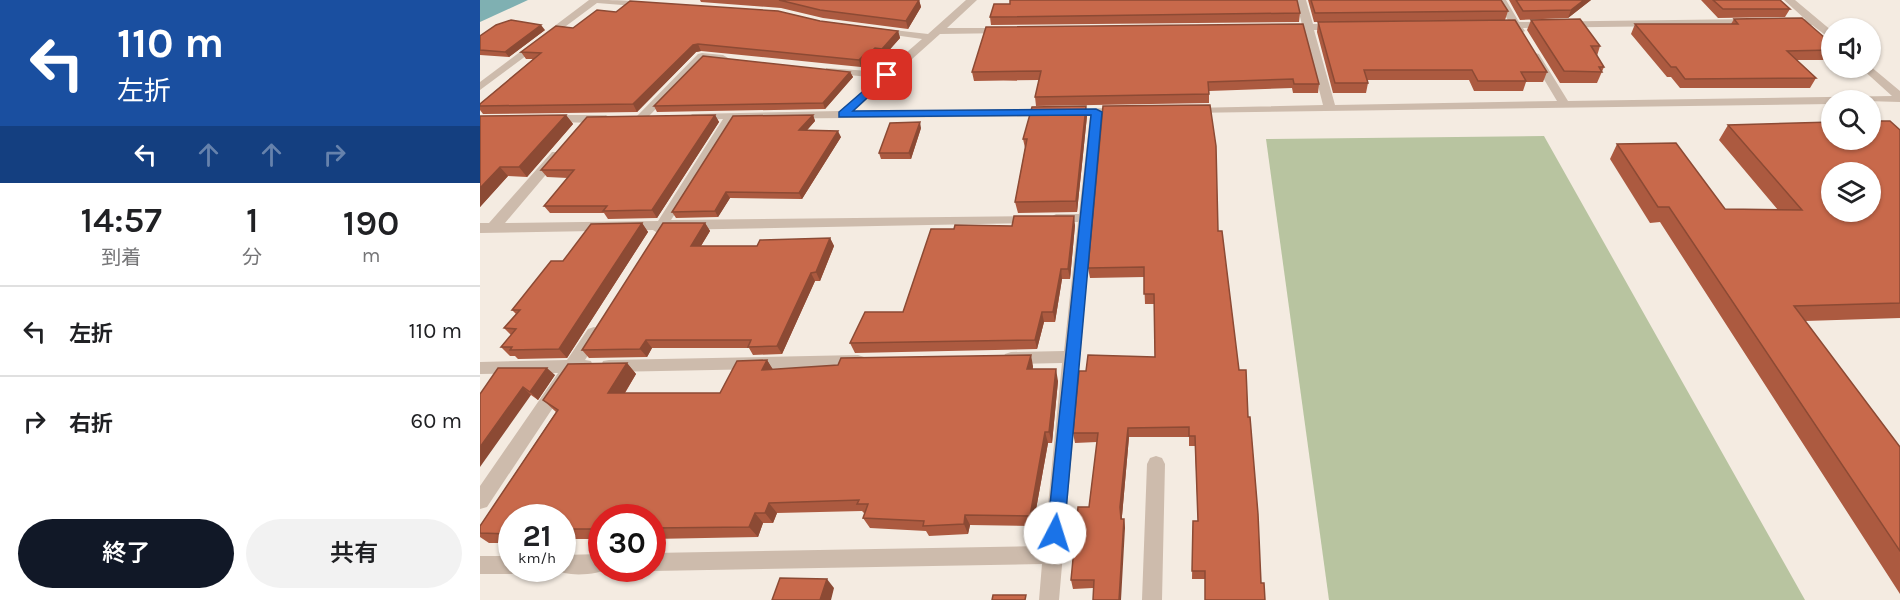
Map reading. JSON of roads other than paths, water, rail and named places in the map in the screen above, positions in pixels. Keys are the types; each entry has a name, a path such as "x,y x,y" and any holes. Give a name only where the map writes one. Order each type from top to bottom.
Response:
{"street":[{"path":"480,87 597,0 656,4"},
{"path":"843,115 972,0"},
{"path":"1301,0 1330,109"},
{"path":"1501,0 1565,105"},
{"path":"1789,0 1821,28"},
{"path":"1493,25 1766,22"},
{"path":"1778,22 1814,22"},
{"path":"1272,28 1343,27"},
{"path":"866,28 934,34 1021,30"},
{"path":"630,118 702,56 736,60"},
{"path":"818,68 887,75"},
{"path":"1877,78 1900,98"},
{"path":"1178,111 1900,98"},
{"path":"1049,600 1096,112"},
{"path":"687,116 1131,112"},
{"path":"650,245 732,115"},
{"path":"540,120 664,117"},
{"path":"486,228 587,119"},
{"path":"486,228 1085,218"},
{"path":"480,501 605,316"},
{"path":"1000,358 1071,357"},
{"path":"480,368 869,361"},
{"path":"1152,600 1156,464"},
{"path":"666,562 1053,555"},
{"path":"480,565 498,565"}],"water":[{"path":"480,0 528,0 480,22"}]}
